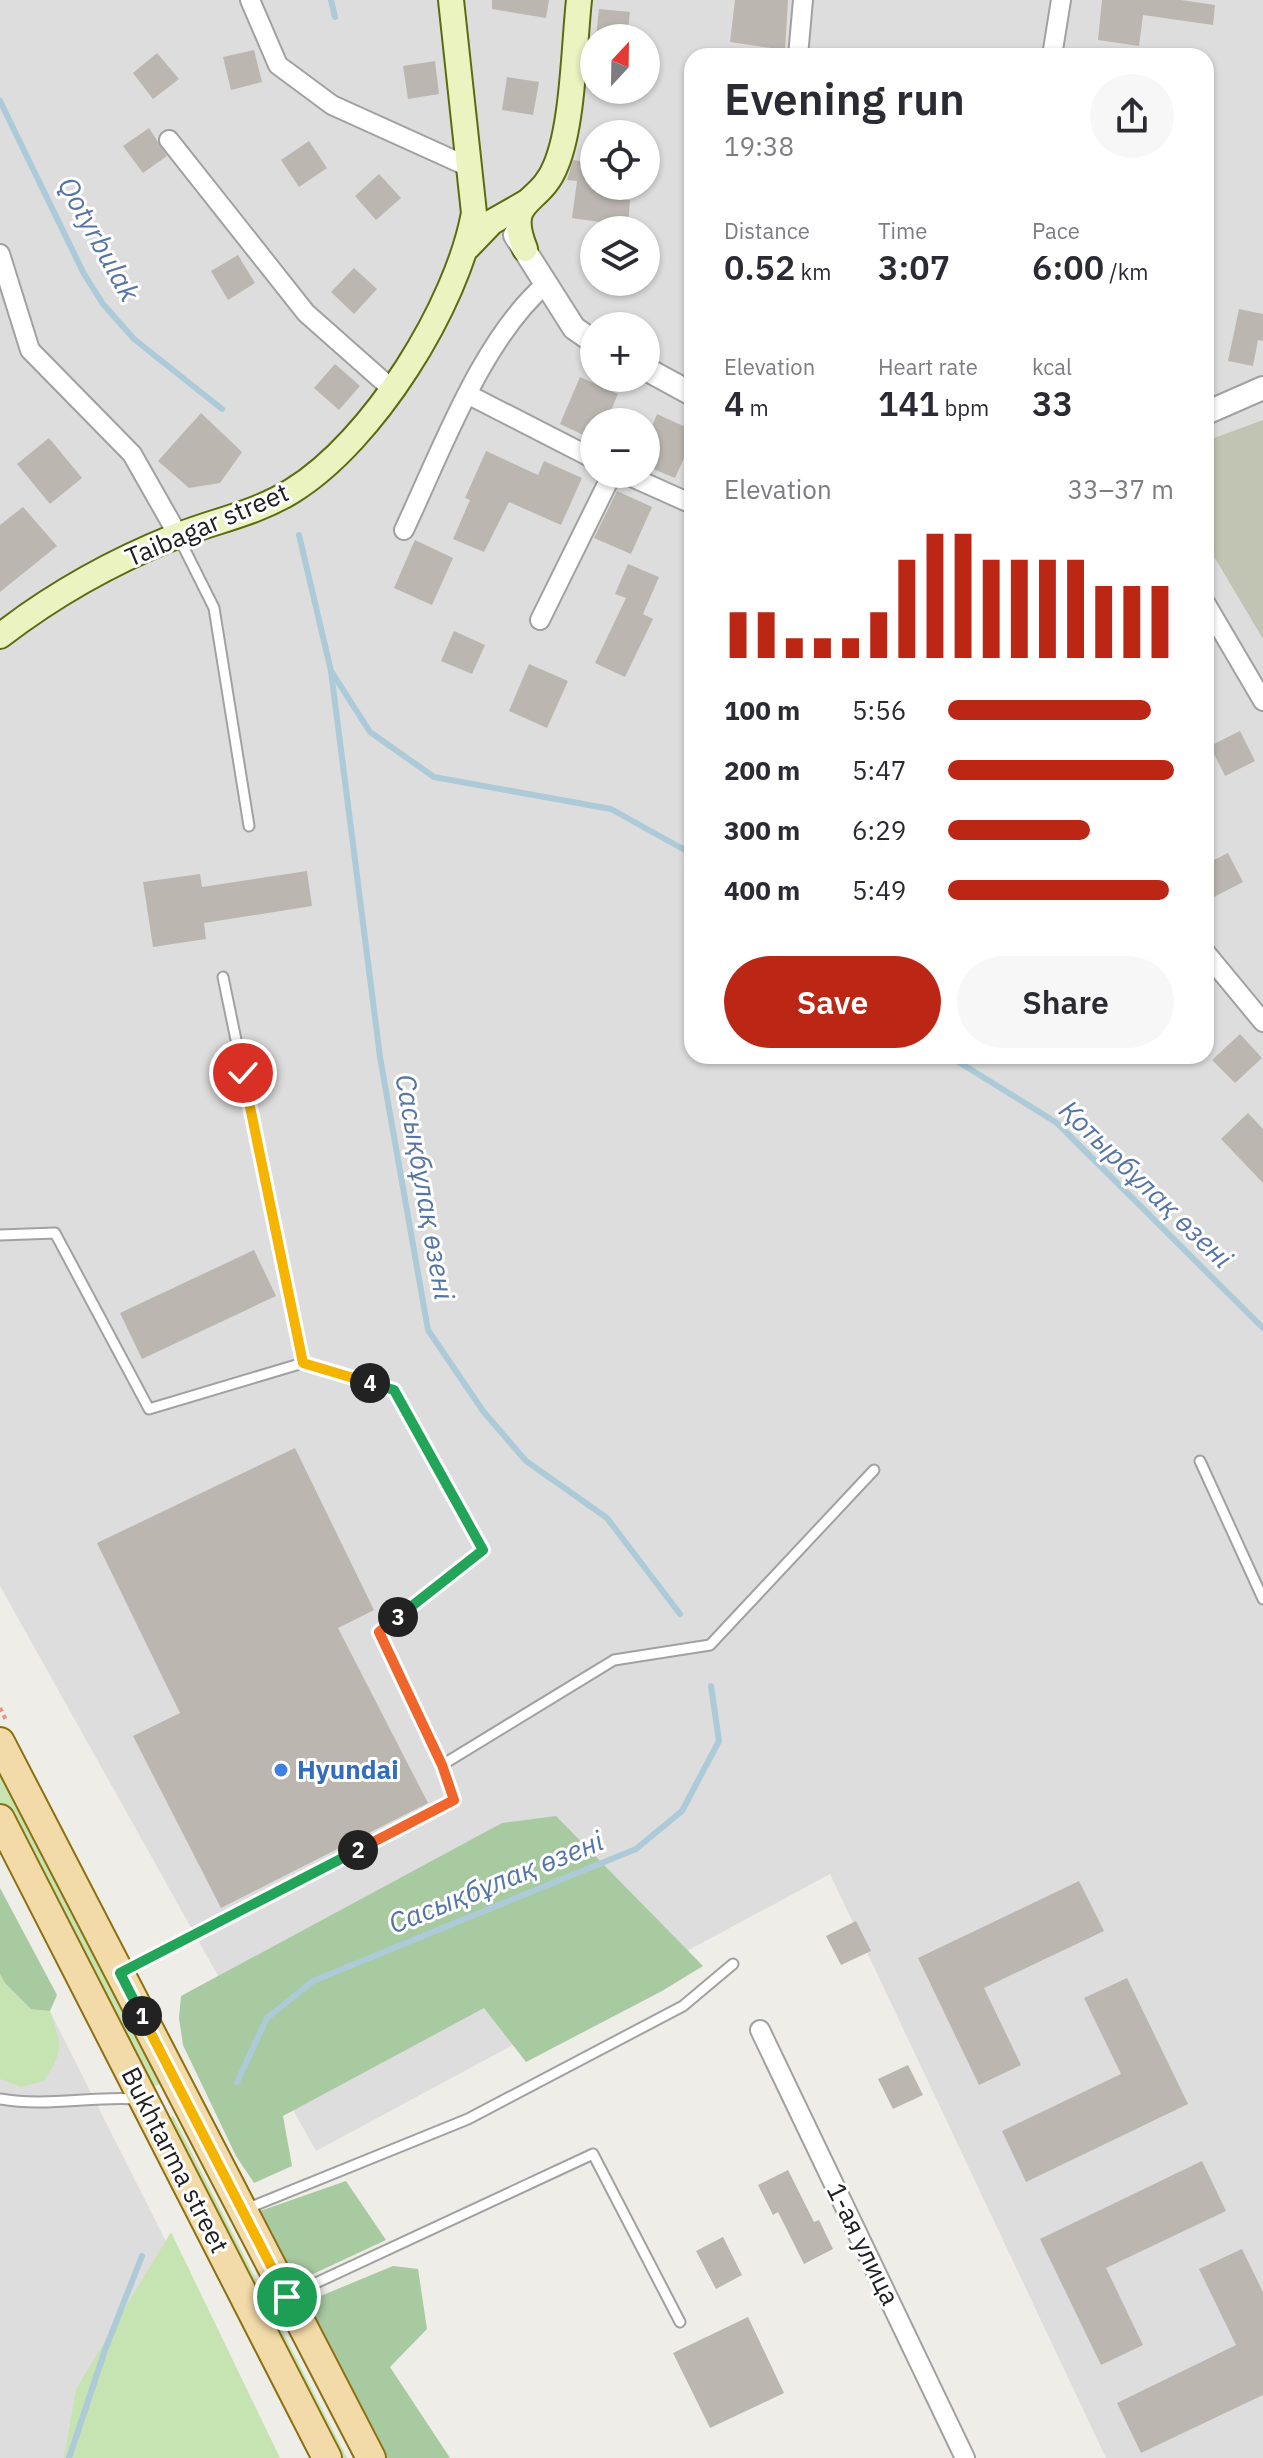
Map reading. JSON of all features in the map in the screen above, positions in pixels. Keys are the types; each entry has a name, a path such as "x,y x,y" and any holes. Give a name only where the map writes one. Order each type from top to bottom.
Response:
{"main road":[{"path":"451,0 474,213 459,262"},
{"path":"525,249 516,222 519,212 549,180 561,151 579,0"},
{"path":"469,167 502,214"},
{"path":"459,262 480,231 502,214 529,201"},
{"path":"459,262 477,241 494,232 508,234 525,249"},
{"name":"Taibagar street","path":"0,636 103,569 178,535 241,515 293,490 343,451 393,390 423,341 459,262"},
{"name":"Bukhtarma street","path":"0,1742 371,2458"},
{"name":"Bukhtarma street","path":"0,1819 327,2458"},
{"path":"144,2099 176,2082"}],"street":[{"path":"250,0 278,65 332,105 469,167"},
{"path":"799,48 803,0"},
{"path":"1053,48 1061,0"},
{"path":"169,140 306,313 393,390"},
{"path":"502,214 574,328 580,332"},
{"path":"0,254 30,350 132,454 178,535"},
{"path":"404,530 469,395 513,317 547,283"},
{"path":"660,377 684,390"},
{"path":"1214,409 1263,388"},
{"path":"469,395 580,452"},
{"path":"540,620 605,488"},
{"path":"656,488 684,500"},
{"path":"1214,618 1263,701"},
{"path":"1214,963 1263,1022"},
{"name":"1-ая улица","path":"760,2030 965,2458"}],"lane":[{"path":"178,535 214,608 249,826"},
{"path":"223,977 303,1363"},
{"path":"0,1235 55,1233 149,1409 303,1363 394,1390 483,1550 379,1632 442,1765 454,1800 120,1973"},
{"path":"1200,1461 1263,1599"},
{"path":"442,1765 614,1660 710,1645 874,1470"},
{"path":"243,2211 468,2119 683,2006 733,1964"},
{"path":"0,2099 29,2104 116,2097 144,2099"},
{"path":"287,2297 593,2154 680,2322"}],"shaded area":[{"path":"0,0 1263,0 1263,2458 1106,2458 830,1874 316,2151 0,1586"},
{"path":"1263,420 1263,639 1214,556 1214,438"},
{"path":"0,1912 275,2458 0,2458"}],"green space":[{"path":"0,1769 160,2084 146,2089 0,1803"},
{"path":"556,1816 703,1966 662,1991 526,2062 484,2008 283,2116 292,2166 254,2183 236,2156 183,2045 179,2018 181,1996 502,1823"},
{"path":"0,1888 57,1995 50,2011 31,2009 0,1974"},
{"path":"0,1974 31,2009 50,2011 59,2047 44,2081 21,2087 0,2079"},
{"path":"173,2116 347,2458 333,2458 162,2122"},
{"path":"346,2181 386,2240 296,2282 260,2211"},
{"path":"171,2232 280,2458 64,2458 76,2389"},
{"path":"393,2266 418,2269 427,2329 390,2367 450,2458 386,2458 306,2302"}],"building":[{"path":"492,0 549,0 546,18 492,9"},
{"path":"735,0 788,0 785,48 730,42"},
{"path":"1102,0 1181,0 1215,5 1213,25 1143,15 1139,46 1098,40"},
{"path":"599,9 630,12 629,24 597,24"},
{"path":"254,50 262,82 231,90 223,57"},
{"path":"157,53 179,79 153,99 133,73"},
{"path":"435,61 439,94 408,99 403,66"},
{"path":"507,77 539,82 533,115 502,110"},
{"path":"149,128 167,156 143,173 123,146"},
{"path":"309,141 327,168 299,187 281,160"},
{"path":"573,160 580,161 580,200 630,200 629,216 572,218 577,181 567,180"},
{"path":"379,174 401,198 376,220 355,196"},
{"path":"238,255 255,283 228,300 211,271"},
{"path":"354,268 377,289 354,314 331,292"},
{"path":"1239,309 1263,314 1263,341 1258,340 1253,366 1228,361"},
{"path":"335,364 360,386 339,410 314,388"},
{"path":"580,377 580,392 618,394 612,408 580,408 580,433 560,424"},
{"path":"201,413 242,452 220,483 189,488 158,461"},
{"path":"660,415 684,426 684,458 675,478 660,472"},
{"path":"49,438 82,478 50,504 17,464"},
{"path":"486,451 538,475 544,461 580,477 561,525 509,502 484,552 453,539 470,500 465,498"},
{"path":"617,491 652,507 631,554 594,538"},
{"path":"23,507 57,546 0,592 0,525"},
{"path":"415,540 453,558 432,605 394,588"},
{"path":"628,564 659,577 643,614 653,619 625,677 595,663 626,598 615,594"},
{"path":"454,631 485,645 472,674 441,661"},
{"path":"529,664 568,681 547,728 509,711"},
{"path":"1240,731 1255,761 1225,776 1214,754 1214,744"},
{"path":"1228,853 1243,882 1214,897 1214,860"},
{"path":"307,871 312,906 204,923 206,939 153,947 143,882 200,874 202,887"},
{"path":"1240,1034 1262,1058 1235,1083 1214,1062 1214,1058"},
{"path":"1248,1113 1263,1129 1263,1183 1221,1139"},
{"path":"254,1250 276,1296 142,1359 120,1313"},
{"path":"295,1448 374,1610 338,1628 428,1803 221,1908 133,1736 180,1713 97,1543"},
{"path":"1079,1881 1104,1931 984,1988 1021,2065 979,2085 918,1958"},
{"path":"856,1921 871,1951 841,1965 826,1936"},
{"path":"1127,1978 1188,2104 1026,2182 1002,2131 1121,2074 1084,1998"},
{"path":"908,2065 923,2095 893,2109 878,2079"},
{"path":"1202,2161 1226,2211 1106,2268 1143,2345 1101,2365 1040,2239"},
{"path":"788,2170 814,2222 819,2220 833,2249 804,2264 778,2212 773,2215 758,2185"},
{"path":"723,2237 742,2275 716,2289 696,2251"},
{"path":"1242,2249 1263,2292 1263,2395 1141,2453 1117,2403 1236,2345 1199,2269"},
{"path":"748,2317 784,2393 710,2428 673,2353"}],"waterway":[{"path":"331,0 335,17"},
{"name":"Qotyrbulak","path":"0,101 84,274 103,304 134,339 222,409"},
{"name":"Қотырбұлақ өзені","path":"299,535 331,671 370,732 434,777 611,809 684,850"},
{"name":"Сасықбұлақ өзені","path":"331,671 380,1057 428,1330 483,1411 526,1461 607,1518 680,1614"},
{"name":"Қотырбұлақ өзені","path":"962,1064 1057,1123 1263,1328"},
{"name":"Сасықбұлақ өзені","path":"237,2082 267,2018 313,1981 636,1849 682,1811 719,1741 711,1686"},
{"name":"Сасықбұлақ өзені","path":"69,2458 105,2350 142,2256"}],"place":[{"name":"Hyundai","path":"281,1770"}],"route":[{"path":"243,1073 303,1363 394,1390 483,1550 379,1632 442,1765 454,1800 120,1973 287,2297"}]}
